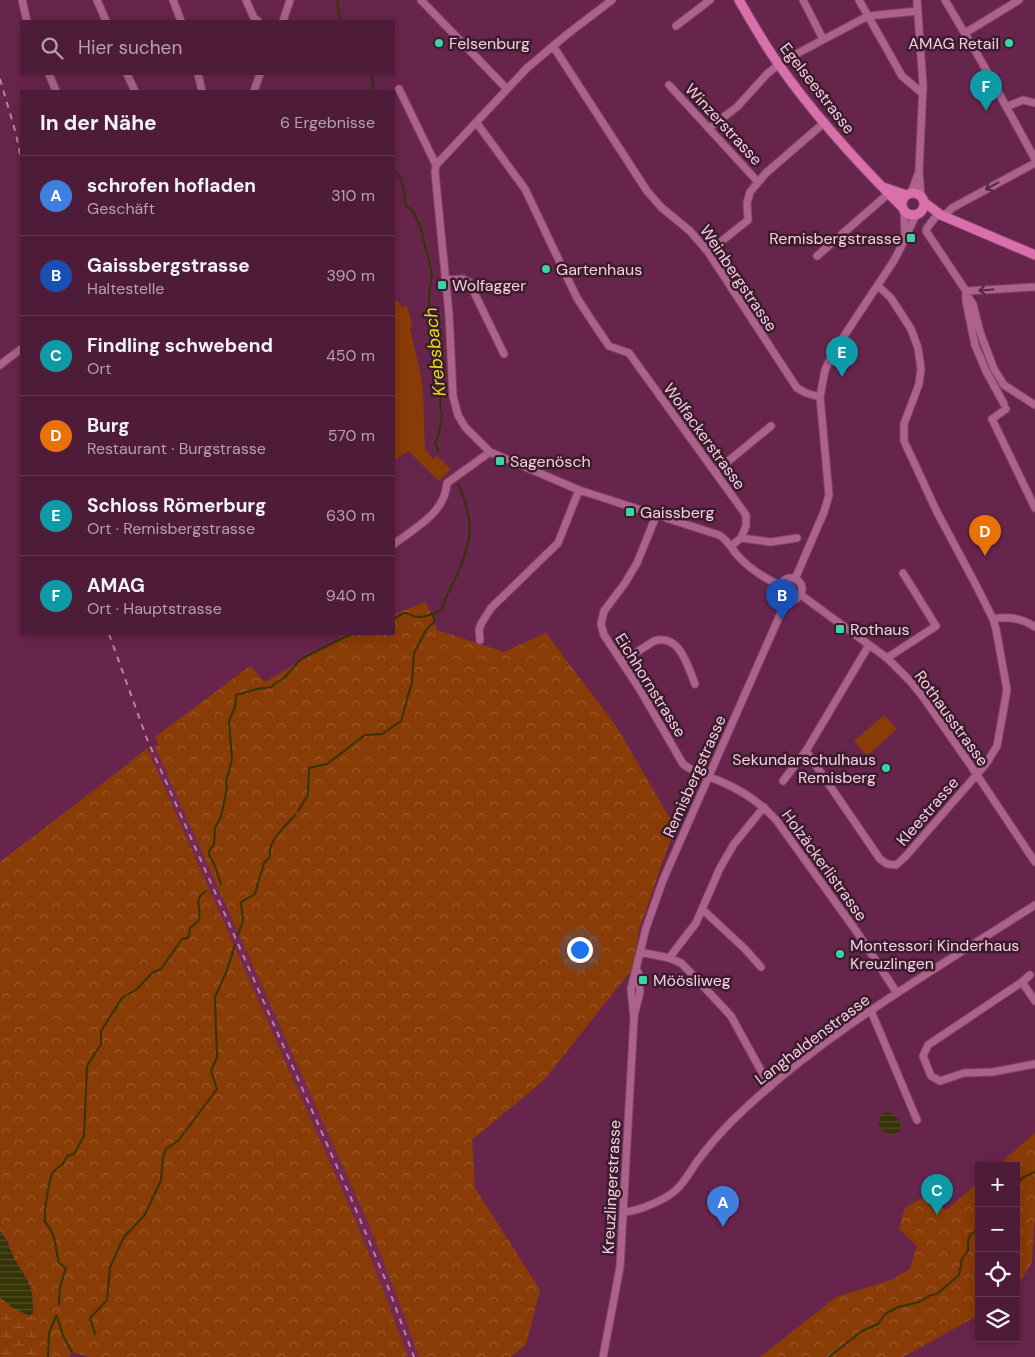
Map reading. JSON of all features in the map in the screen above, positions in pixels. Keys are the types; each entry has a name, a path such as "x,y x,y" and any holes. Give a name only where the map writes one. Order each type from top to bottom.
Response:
{"main road":[{"name":"Egelseestrasse","path":"739,0 778,64 860,164 903,209"},
{"name":"Egelseestrasse","path":"886,190 909,194"},
{"path":"941,215 908,214 903,209 902,200 909,194 922,199 941,215 1035,255"},
{"path":"918,214 923,208 922,199"}],"street":[{"path":"22,0 27,20"},
{"path":"97,0 106,20"},
{"path":"173,0 181,20"},
{"path":"246,0 257,20"},
{"path":"283,20 290,0"},
{"path":"421,0 508,89"},
{"path":"436,165 527,68 612,0"},
{"path":"676,26 710,0"},
{"path":"803,0 823,39"},
{"path":"859,0 902,76 922,93"},
{"path":"917,0 922,93 919,171 922,199"},
{"path":"945,0 1035,159"},
{"path":"964,33 1007,3 1018,0"},
{"path":"709,128 738,107 778,64 868,16 918,11"},
{"name":"Weinbergstrasse","path":"553,46 647,191 661,207 690,231 708,252 797,388 820,397"},
{"path":"49,75 56,90"},
{"path":"127,75 135,90"},
{"path":"198,75 202,90"},
{"path":"254,90 260,75"},
{"name":"Winzerstrasse","path":"669,85 758,182"},
{"path":"399,90 436,165 435,172 446,280 453,396 458,414 465,427 490,452 579,490 719,535 731,546 740,559 766,578 781,586"},
{"path":"1006,107 1023,100 1035,103"},
{"name":"Wolfackerstrasse","path":"476,122 525,189 577,298 608,346 629,353 746,515 746,526 741,538"},
{"path":"708,252 748,220 748,197 758,182 824,122"},
{"path":"1035,163 952,208 941,215 927,228 926,232 973,304 980,332 994,369 1004,384 1035,405"},
{"path":"909,194 919,171"},
{"path":"817,256 886,190"},
{"path":"903,209 905,234"},
{"path":"796,580 824,512 829,494 820,397 825,370 828,362 899,251 905,234 918,214"},
{"path":"446,280 463,279 469,282 504,354"},
{"path":"878,286 890,298 911,329 918,348 921,369 919,384 904,424 904,441 937,512 993,619 996,630 1007,690 997,746 986,764 977,774"},
{"path":"966,292 1035,286"},
{"path":"966,292 966,301 975,345 1005,407 992,419 1035,508"},
{"path":"0,365 20,350"},
{"path":"715,472 771,426"},
{"path":"395,543 434,514 442,504 447,482 490,452"},
{"path":"480,640 479,630 481,624 491,608 558,543 579,490"},
{"name":"Eichhornstrasse","path":"656,516 637,563 601,617 601,624 604,635 623,661 683,764 690,770 709,777"},
{"path":"731,546 741,538 771,542 797,538"},
{"path":"887,658 936,626 903,573"},
{"path":"796,580 802,586 800,595 794,600 786,599 782,594 781,586 785,581 796,580"},
{"name":"Rothausstrasse","path":"800,595 887,658 923,697 1035,862"},
{"name":"Remisbergstrasse","path":"634,1018 632,990 653,904 786,599"},
{"path":"993,619 1012,618 1023,620 1035,628"},
{"path":"623,661 654,641 659,639 667,641 675,644 682,653 695,684"},
{"path":"783,782 806,751 869,645"},
{"name":"Kleestrasse","path":"806,751 880,859 890,865 896,865 905,857 977,774"},
{"name":"Holzäckerlistrasse","path":"709,777 724,782 764,807 777,820 858,935 896,993"},
{"path":"669,958 689,934 702,910 720,868 734,844 764,807"},
{"name":"Langhaldenstrasse","path":"624,1212 661,1201 676,1190 701,1156 732,1120 818,1049 896,993 1035,904"},
{"path":"702,910 745,949 761,967"},
{"path":"640,952 669,958 680,963 690,971 731,1016 770,1087"},
{"path":"1030,975 928,1045 923,1056 931,1076 940,1081 964,1073 993,1072 1035,1064"},
{"path":"1022,982 1035,1001"},
{"path":"871,1011 917,1120"},
{"name":"Kreuzlingerstrasse","path":"603,1357 620,1266 634,1018"}],"shaded area":[{"path":"155,747 370,1227 419,1357 408,1357 356,1222 147,748"},
{"path":"887,1112 896,1116 900,1124 900,1130 894,1135 884,1132 878,1124 880,1116"},
{"path":"0,1231 28,1282 33,1303 33,1313 30,1316 13,1308 0,1297"}],"green space":[{"path":"397,300 402,307 407,305 412,325 410,329 423,392 425,449 433,459 437,456 451,469 439,481 408,451 395,459 395,301"},
{"path":"426,602 437,630 504,652 546,633 616,726 675,827 639,930 633,968 544,1080 472,1140 475,1188 540,1290 526,1344 511,1357 419,1357 370,1227 155,747 159,745 155,737 250,666 265,682 345,635 395,635 395,614"},
{"path":"884,715 897,729 867,756 854,741"},
{"path":"147,748 356,1222 408,1357 90,1357 72,1352 69,1357 39,1357 38,1326 31,1281 0,1224 0,862"},
{"path":"1035,1133 1035,1214 1032,1262 1020,1282 1020,1162 1002,1162"},
{"path":"975,1185 975,1317 903,1357 760,1357 836,1297 891,1280 910,1269 917,1246 899,1229 905,1208 925,1196 946,1210"},
{"path":"0,1224 31,1281 38,1326 39,1357 0,1357 0,1297 13,1308 30,1316 33,1313 31,1288 12,1255 8,1241 0,1231"}],"waterway":[{"name":"Krebsbach","path":"337,0 340,20"},
{"name":"Krebsbach","path":"372,75 373,90"},
{"name":"Krebsbach","path":"395,170 400,177 404,189 405,204 414,213 421,229 432,274 429,296 432,347 436,357 435,368 441,390 440,406 442,416 435,443 438,451"},
{"path":"395,618 405,613 422,617 442,609 465,555 470,533 468,510 458,484"},
{"path":"298,811 308,795 309,768 327,764 365,735 382,734 401,721 412,682 414,653 426,630 435,621 432,613"},
{"path":"221,884 209,851 214,844 215,828 221,817 227,789 226,781 232,760 229,721 235,707 236,695 271,687 284,678 301,659 349,635"},
{"path":"238,935 243,921 241,902 255,894 264,863 270,857 271,845 295,815"},
{"path":"59,1305 60,1287 66,1268 59,1263 53,1236 45,1222 46,1206 53,1173 63,1164 67,1156 74,1154 84,1136 87,1066 101,1044 101,1031 122,998 136,990 152,973 161,969 182,939 189,936 190,928 199,919 199,898 206,891"},
{"path":"95,1334 90,1318 107,1300 110,1267 124,1237 144,1216 161,1181 163,1157 166,1149 178,1141 217,1089 211,1071 217,1057 215,997 226,973 235,945"},
{"path":"1020,1180 1035,1172"},
{"path":"829,1357 862,1331 878,1324 885,1314 898,1307 919,1302 931,1295 937,1294 959,1275 962,1259 968,1251 970,1235 975,1232"},
{"path":"48,1357 49,1333 56,1316"},
{"path":"57,1316 63,1336 72,1352"}],"railway":[{"path":"0,79 20,154"},
{"path":"109,635 147,739 354,1205 385,1279 414,1357"}],"place":[{"name":"Felsenburg","path":"439,43"},
{"name":"AMAG Retail","path":"1009,43"},
{"name":"AMAG","path":"986,111"},
{"name":"Remisbergstrasse","path":"911,238"},
{"name":"Gartenhaus","path":"546,269"},
{"name":"Wolfagger","path":"442,285"},
{"name":"Schloss Römerburg","path":"842,377"},
{"name":"Sagenösch","path":"500,461"},
{"name":"Gaissberg","path":"630,512"},
{"name":"Burg","path":"985,556"},
{"name":"Gaissbergstrasse","path":"782,620"},
{"name":"Rothaus","path":"840,629"},
{"name":"Sekundarschulhaus Remisberg","path":"886,768"},
{"name":"Montessori Kinderhaus Kreuzlingen","path":"840,954"},
{"name":"Möösliweg","path":"643,980"},
{"name":"Findling schwebend","path":"937,1215"},
{"name":"schrofen hofladen","path":"723,1227"}]}
